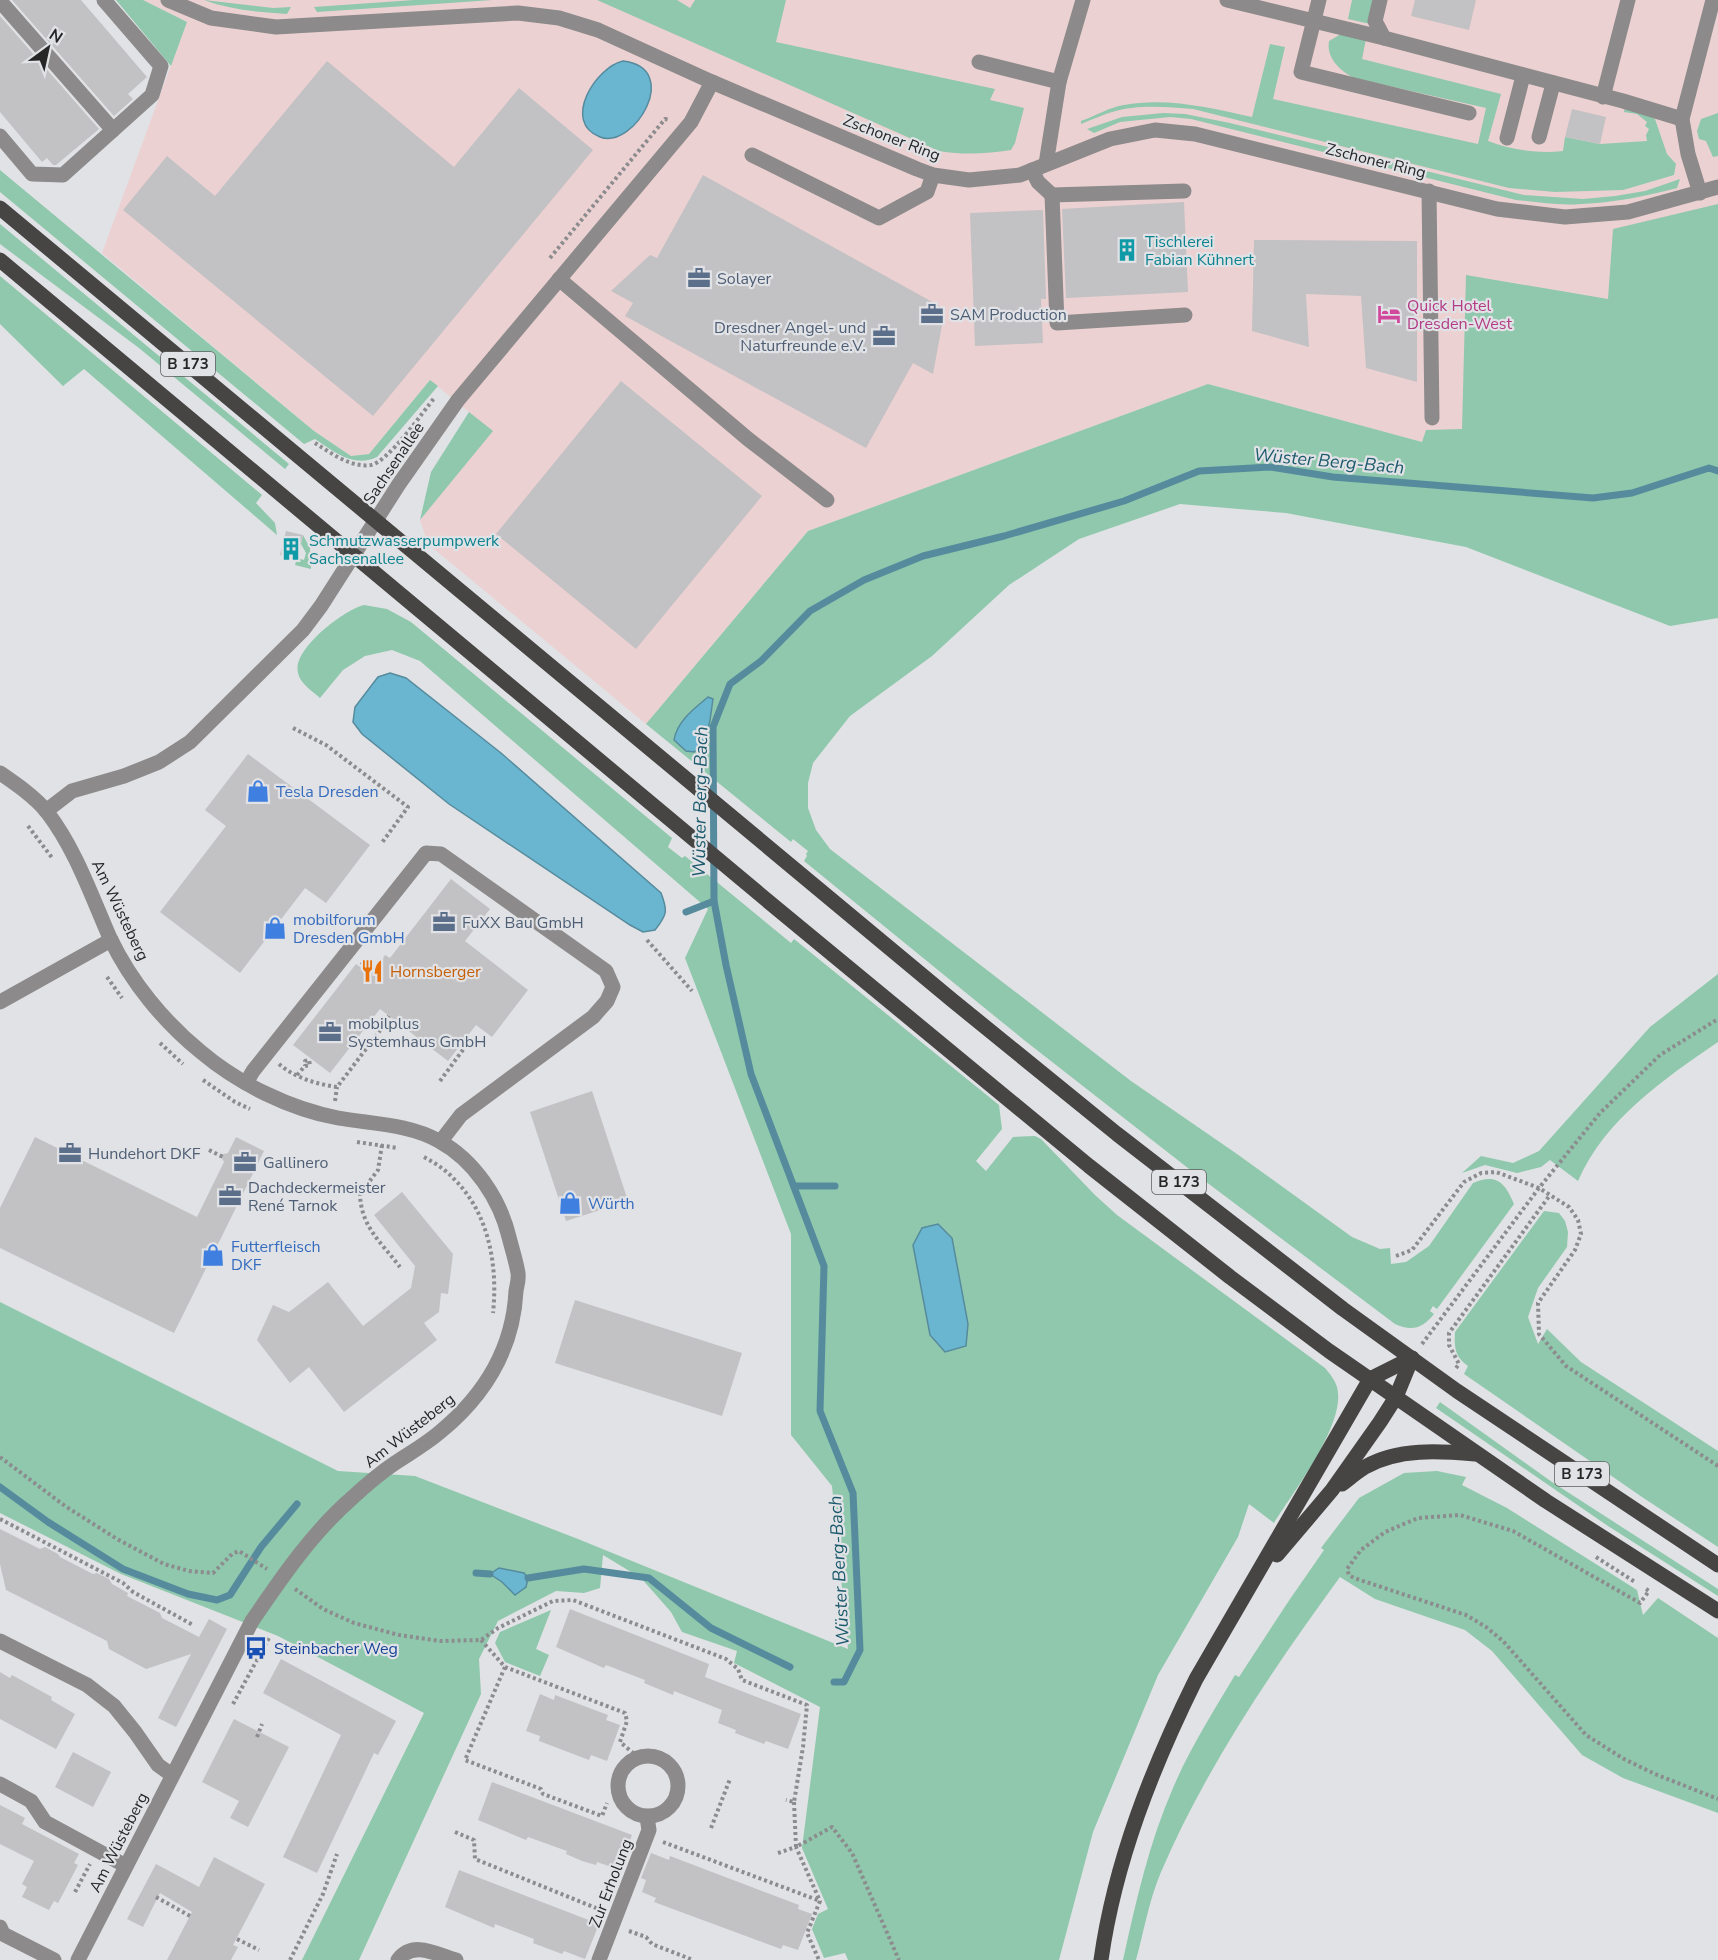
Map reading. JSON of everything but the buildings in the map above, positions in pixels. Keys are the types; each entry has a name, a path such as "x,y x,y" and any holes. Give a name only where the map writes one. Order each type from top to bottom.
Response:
{"main road":[{"name":"B 173","path":"0,208 779,856 1118,1134 1343,1309 1457,1391 1718,1565"},
{"name":"B 173","path":"0,260 775,908 1089,1166 1239,1284 1329,1352 1546,1501 1718,1611"},
{"path":"1101,1960 1115,1888 1136,1815 1152,1774 1196,1679 1370,1379 1412,1358"},
{"path":"1254,1582 1332,1490 1396,1397 1412,1358"},
{"path":"1332,1490 1366,1467 1405,1454 1442,1451 1478,1454"}],"street":[{"path":"0,136 32,174 63,175 152,94 161,66 104,0"},
{"name":"Zschoner Ring","path":"168,0 211,18 276,27 518,13 559,18 598,30 712,82 933,175 969,180 1020,175 1110,139 1155,130 1195,134 1497,209 1565,217 1628,212 1718,187"},
{"path":"1083,0 1059,82 1039,167 1038,182 1052,195 1058,323 1185,315"},
{"path":"1227,0 1384,38 1682,119"},
{"path":"1319,0 1301,72 1469,113"},
{"path":"1380,0 1375,21 1384,38"},
{"path":"1603,97 1628,0"},
{"path":"1700,193 1688,154 1682,119 1713,0"},
{"path":"0,1 113,130"},
{"path":"980,62 1059,82"},
{"path":"1507,138 1523,76"},
{"name":"Sachsenallee","path":"46,811 72,791 124,776 159,762 190,742 303,630 321,606 399,484 458,400 691,122 712,82"},
{"path":"1539,137 1553,84"},
{"path":"752,155 879,218 927,192 933,175"},
{"path":"1052,195 1184,191"},
{"path":"1429,191 1432,418"},
{"path":"559,279 748,439 827,500"},
{"path":"0,773 46,811"},
{"name":"Am Wüsteberg","path":"46,811 71,849 111,940 166,1021 203,1054 246,1083 280,1099 334,1117 399,1126 421,1132 441,1142 469,1162 490,1191 506,1221 519,1276 515,1314 506,1344 492,1375 471,1405 438,1434 391,1465 350,1499 317,1533 252,1621 78,1960"},
{"path":"246,1083 267,1053 426,853 441,854 606,971 613,987 607,1001 593,1017 461,1115 441,1142"},
{"path":"0,1002 111,940"},
{"path":"0,1641 87,1685 114,1706 158,1765 172,1775"},
{"path":"652,1756 665,1761 674,1772 678,1782 674,1802 657,1815 647,1817 635,1814 625,1807 619,1797 617,1785 620,1773 628,1763 638,1757 652,1756"},
{"path":"0,1784 31,1801 45,1822 126,1866"},
{"name":"Zur Erholung","path":"599,1960 647,1836 649,1830 647,1817"},
{"path":"0,1927 3,1934 54,1960"},
{"path":"398,1960 407,1950 418,1944 456,1960"}],"path":[{"path":"544,265 665,119 691,122"},
{"path":"315,443 334,455 356,464 372,465 385,458 438,393"},
{"path":"292,728 326,745 408,807 381,844"},
{"path":"28,826 55,863"},
{"path":"648,940 692,991"},
{"path":"365,965 372,971"},
{"path":"107,977 125,1002"},
{"path":"267,1053 285,1069 316,1084 337,1087 389,1016"},
{"path":"1412,1358 1539,1188 1600,1113 1660,1055 1718,1019"},
{"path":"157,1039 185,1065"},
{"path":"440,1081 464,1044"},
{"path":"297,1074 305,1066 310,1065 310,1059"},
{"path":"202,1078 235,1102 259,1112"},
{"path":"355,1141 408,1149"},
{"path":"382,1145 378,1170 360,1194 361,1213 368,1227 400,1267"},
{"path":"210,1150 225,1158"},
{"path":"416,1153 433,1162 455,1179 466,1193 484,1226 494,1270 492,1318"},
{"path":"1396,1256 1412,1250 1464,1182 1481,1173 1496,1172 1539,1188 1569,1207 1578,1220 1581,1234 1575,1250 1538,1303 1539,1334 1566,1366 1718,1466"},
{"path":"1453,1373 1459,1364 1449,1345 1449,1333 1550,1195"},
{"path":"213,1255 220,1259"},
{"path":"413,1426 428,1416"},
{"path":"0,1457 65,1506 117,1539 164,1564 189,1571 213,1573 232,1554 239,1551 261,1565"},
{"path":"1588,1552 1649,1591 1640,1603 1513,1531 1460,1515 1418,1518 1384,1532 1361,1550 1347,1569 1349,1575 1466,1615 1486,1627 1503,1641 1586,1735 1634,1764 1718,1799"},
{"path":"0,1519 123,1583 133,1592 193,1625"},
{"path":"281,1579 323,1609 354,1623 399,1635 440,1641 481,1640 498,1628 553,1601 573,1600 726,1659 738,1669 742,1680 807,1705 794,1802 796,1847 820,1901 807,1933 819,1960"},
{"path":"481,1640 505,1667 625,1713 627,1721 620,1742 638,1757"},
{"path":"505,1667 465,1760 541,1789 543,1794 602,1816 607,1803"},
{"path":"257,1737 262,1724"},
{"path":"711,1828 730,1779"},
{"path":"786,1800 794,1802"},
{"path":"778,1853 796,1847 832,1827 852,1853 899,1960"},
{"path":"455,1832 474,1840 475,1859 603,1911"},
{"path":"647,1836 820,1901"},
{"path":"75,1892 97,1850"},
{"path":"290,1960 323,1894 337,1854"},
{"path":"156,1897 190,1916"},
{"path":"623,1929 646,1937 652,1944 693,1960"},
{"path":"237,1939 260,1950"}],"shaded area":[{"path":"143,0 1718,0 1718,438 1429,444 1208,384 808,531 646,724 428,544 420,520 492,431 430,380 369,454 351,456 314,431 102,253 187,22"}],"green space":[{"path":"116,0 143,0 187,22 171,66"},
{"path":"204,0 273,8 291,7 287,14 235,8"},
{"path":"414,0 493,0 317,12 314,7"},
{"path":"597,0 677,0 690,8 695,0 786,0 776,42 995,89 990,100 1024,108 1015,143 1011,150 993,152 939,151"},
{"path":"1352,0 1376,0 1370,24 1348,19"},
{"path":"1341,34 1366,39 1362,59 1501,94 1488,141 1506,147 1535,152 1563,151 1565,137 1600,144 1647,141 1646,135 1649,129 1645,126 1647,122 1637,114 1624,112 1625,107 1640,110 1655,119 1667,154 1676,164 1674,175 1623,190 1555,192 1509,188 1193,109 1152,107 1122,109 1081,124 1081,121 1113,108 1156,102 1221,110 1252,117 1270,44 1285,47 1273,99 1478,144 1486,108 1354,78 1339,68 1330,53 1329,41"},
{"path":"1163,113 1185,114 1230,123 1524,195 1583,199 1615,196 1645,191 1680,179 1677,188 1629,199 1548,204 1516,200 1191,119 1170,117 1120,122 1094,133 1087,129 1122,117"},
{"path":"1718,113 1718,156 1713,157 1706,141 1699,139 1697,131 1701,119"},
{"path":"0,170 314,431 351,456 369,454 430,380 438,386 377,457 369,460 352,460 315,439 304,444 0,192"},
{"path":"1718,204 1718,618 1670,626 1466,547 1286,513 1180,504 1079,539 1009,585 932,656 850,716 813,763 808,783 808,808 816,830 830,849 1131,1081 1352,1237 1380,1249 1390,1248 1391,1264 1406,1262 1429,1246 1473,1183 1488,1179 1503,1185 1514,1204 1437,1309 1433,1306 1430,1311 1434,1314 1426,1323 1412,1328 1395,1324 1193,1172 1024,1040 804,861 808,851 793,839 791,842 646,724 808,531 1208,384 1422,442 1426,430 1462,429 1466,275 1608,299 1613,229"},
{"path":"0,224 289,464 285,469 139,348 0,244"},
{"path":"0,276 262,495 256,503 275,523 277,535 84,369 63,386 0,324"},
{"path":"469,412 493,431 420,520 431,472"},
{"path":"303,535 310,548 311,569 295,565 297,558 304,560 306,553 301,544"},
{"path":"364,605 387,609 411,622 672,838 668,847 682,858 685,856 791,943 794,939 999,1105 1002,1129 976,1161 986,1171 1013,1137 1035,1136 1041,1139 1117,1215 1325,1368 1335,1382 1338,1402 1334,1419 1305,1476 1274,1523 1249,1504 1238,1537 1158,1675 1093,1832 1059,1960 848,1960 845,1953 824,1958 812,1929 818,1914 828,1909 802,1848 820,1707 734,1663 737,1651 682,1632 671,1612 641,1578 603,1555 600,1588 584,1593 556,1591 498,1621 479,1659 481,1694 359,1960 302,1960 424,1713 278,1636 121,1574 0,1513 0,1302 338,1471 415,1476 578,1539 848,1649 832,1486 791,1435 791,1234 685,958 708,909 420,661 392,650 365,656 343,670 320,698 310,690 298,673 298,663 303,653 311,642 333,622"},
{"path":"1718,974 1718,1042 1638,1102 1604,1138 1578,1181 1550,1160 1541,1167 1517,1173 1485,1165 1462,1173 1481,1156 1513,1163 1539,1151 1650,1027"},
{"path":"1544,1211 1559,1213 1565,1221 1568,1232 1567,1247 1538,1288 1528,1317 1538,1344 1547,1329 1581,1362 1718,1451 1718,1547 1464,1374 1468,1366 1456,1352 1455,1332"},
{"path":"1440,1402 1552,1482 1718,1589 1718,1596 1608,1526 1436,1408"},
{"path":"1437,1471 1466,1477 1462,1485 1507,1508 1637,1590 1643,1615 1658,1598 1718,1638 1718,1813 1623,1778 1582,1755 1492,1651 1465,1630 1375,1599 1340,1577 1266,1683 1220,1757 1161,1872 1136,1960 1123,1960 1144,1873 1164,1809 1202,1730 1235,1675 1239,1677 1324,1550 1321,1548 1359,1498 1404,1473"},
{"path":"551,1610 536,1649 549,1655 540,1676 505,1662 495,1643 500,1632"}],"water":[{"path":"623,61 641,67 650,78 651,92 647,106 638,121 626,132 613,138 600,137 589,130 583,120 583,108 587,96 603,73"},
{"path":"390,673 406,678 501,753 661,893 665,913 655,930 643,932 630,925 449,804 362,734 353,722 355,707 378,677"},
{"path":"708,697 713,699 706,736 694,752 686,751 674,740 676,733 687,715"},
{"path":"938,1224 952,1238 968,1324 966,1346 945,1352 930,1335 913,1245 922,1228"},
{"path":"499,1568 524,1573 528,1578 526,1587 515,1595 490,1574"}],"waterway":[{"name":"Wüster Berg-Bach","path":"834,1682 844,1682 860,1650 853,1493 820,1411 824,1266 751,1074 714,901 713,727 730,684 761,661 810,611 864,580 923,556 1004,536 1124,501 1199,471 1270,467 1333,477 1593,498 1632,493 1709,468 1718,471"},
{"path":"686,912 714,901"},
{"path":"794,1186 835,1186"},
{"name":"Wüster Berg-Bach","path":"0,1487 48,1522 123,1569 188,1594 217,1600 230,1595 261,1547 297,1504"},
{"name":"Wüster Berg-Bach","path":"528,1578 584,1569 649,1578 711,1628 790,1667"},
{"path":"476,1573 490,1574"}],"place":[{"name":"Tischlerei Fabian Kühnert","path":"1127,250"},
{"name":"Solayer","path":"699,278"},
{"name":"SAM Production","path":"932,314"},
{"name":"Quick Hotel Dresden-West","path":"1389,314"},
{"name":"Dresdner Angel- und Naturfreunde e.V.","path":"884,336"},
{"name":"Schmutzwasserpumpwerk Sachsenallee","path":"291,549"},
{"name":"Tesla Dresden","path":"258,791"},
{"name":"FuXX Bau GmbH","path":"444,922"},
{"name":"mobilforum Dresden GmbH","path":"275,928"},
{"name":"Hornsberger","path":"372,971"},
{"name":"mobilplus Systemhaus GmbH","path":"330,1032"},
{"name":"Hundehort DKF","path":"70,1153"},
{"name":"Gallinero","path":"245,1162"},
{"name":"Dachdeckermeister René Tarnok","path":"230,1196"},
{"name":"Würth","path":"570,1203"},
{"name":"Futterfleisch DKF","path":"213,1255"},
{"name":"Steinbacher Weg","path":"256,1648"}]}
